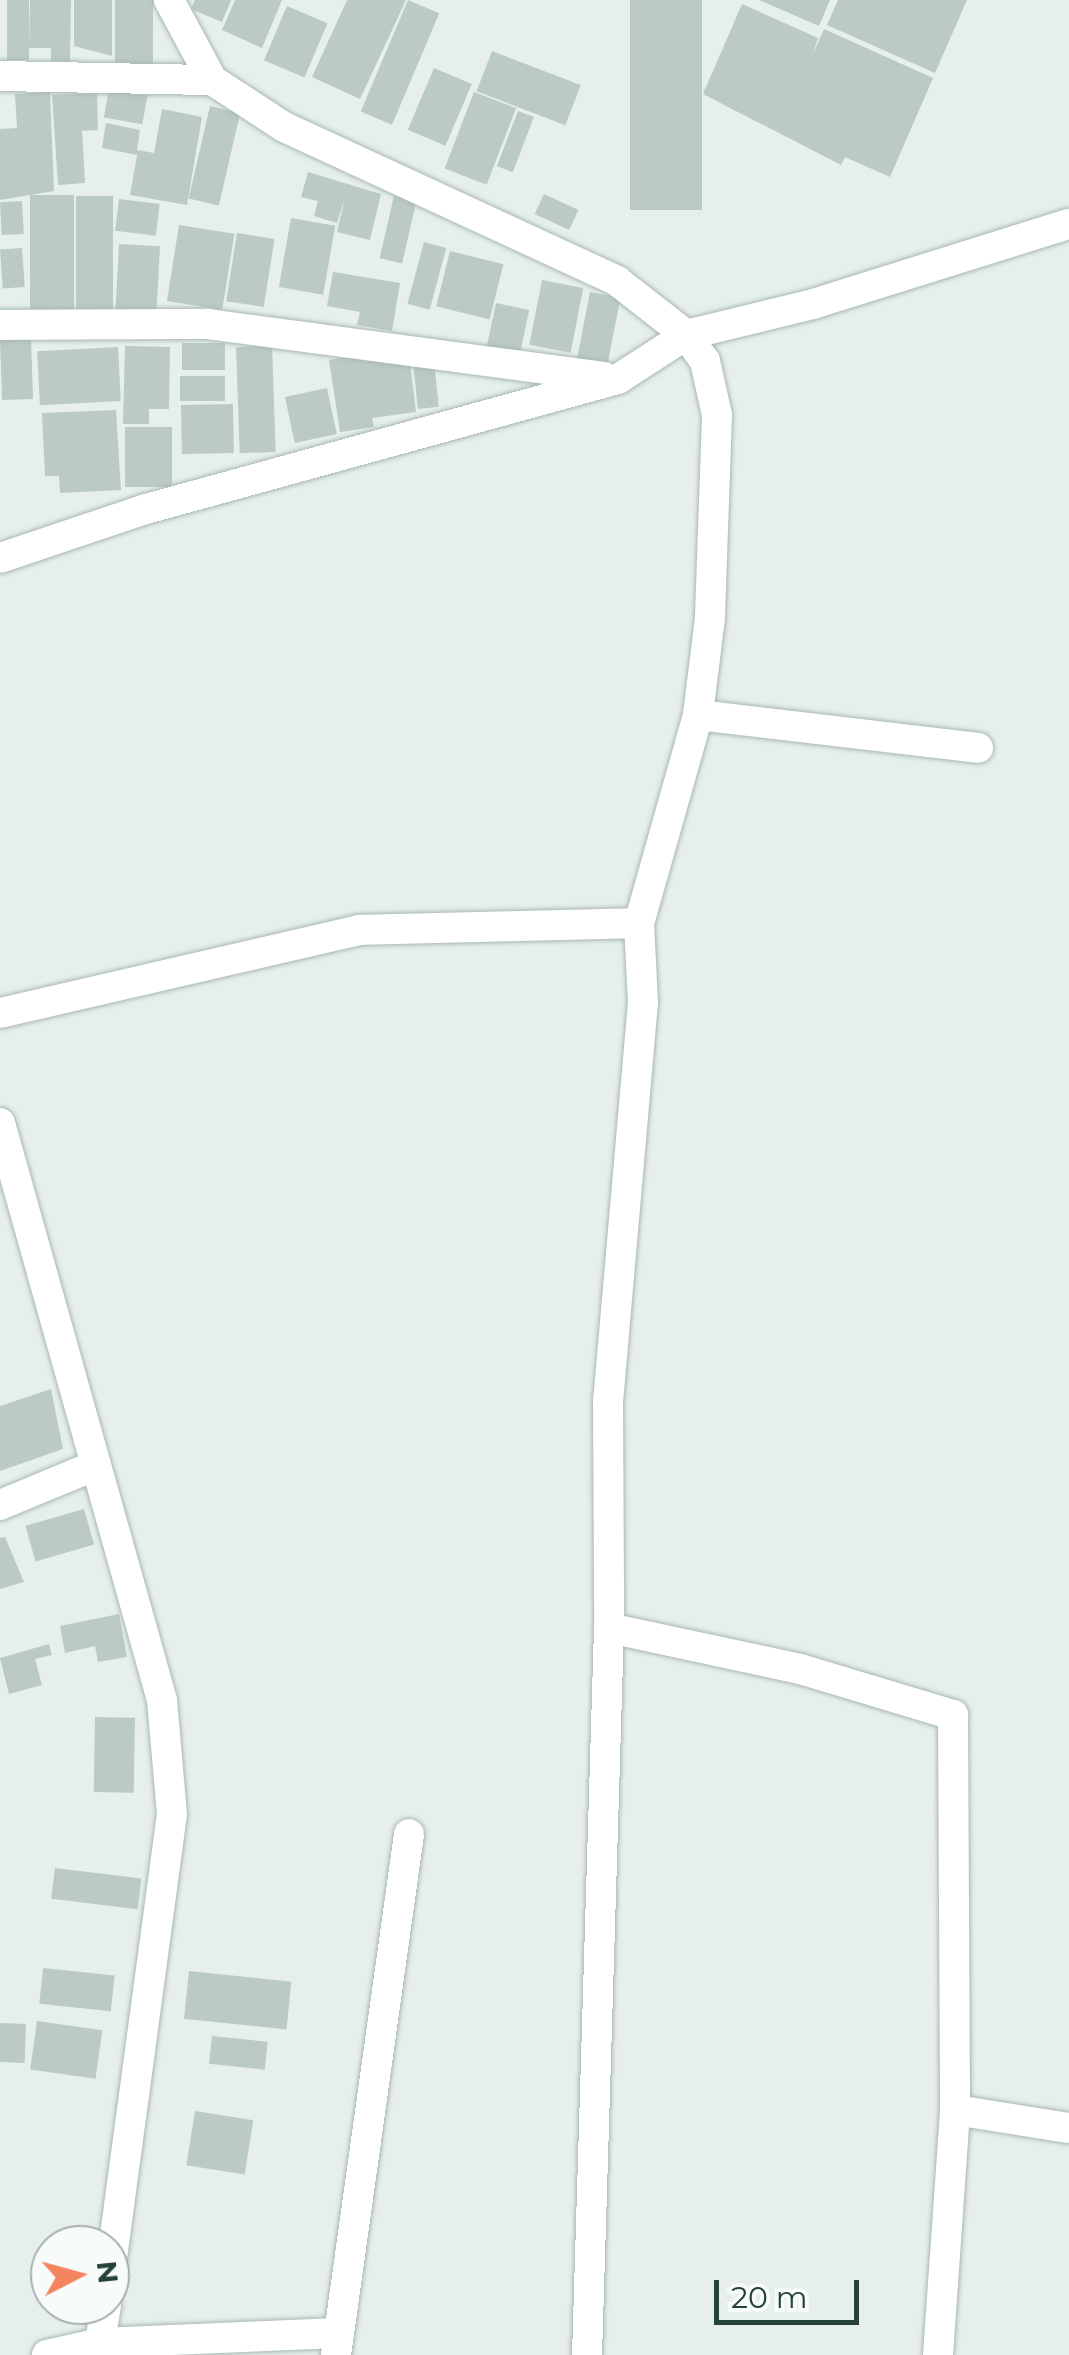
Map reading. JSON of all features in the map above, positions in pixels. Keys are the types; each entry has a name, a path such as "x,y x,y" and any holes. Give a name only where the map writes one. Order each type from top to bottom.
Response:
{"street":[{"path":"169,0 212,80 284,127 616,281 686,335 705,361 716,415 710,618 698,715 638,923 643,1002 608,1398 609,1628 587,2355"},
{"path":"0,76 212,80"},
{"path":"0,558 146,509 618,379 686,335 813,304 1069,224"},
{"path":"0,325 208,324 618,379"},
{"path":"698,715 978,748"},
{"path":"0,1013 359,930 638,923"},
{"path":"0,1123 162,1700 172,1814 116,2225"},
{"path":"0,1505 96,1466"},
{"path":"609,1628 800,1669 953,1715 955,2110 938,2355"},
{"path":"47,2355 99,2349 337,2344 409,1834"},
{"path":"955,2110 1069,2128"}],"building":[{"path":"7,0 29,0 29,60 7,60"},
{"path":"30,0 71,0 70,62 51,61 51,48 29,48"},
{"path":"74,0 112,0 112,56 74,46"},
{"path":"115,0 153,0 153,64 115,64"},
{"path":"195,0 231,0 222,22 191,9"},
{"path":"235,0 282,0 262,48 222,30"},
{"path":"347,0 406,0 360,99 312,77"},
{"path":"408,0 439,13 392,125 361,111"},
{"path":"630,0 702,0 702,210 630,210"},
{"path":"759,0 830,0 819,26"},
{"path":"838,0 967,0 935,73 827,25"},
{"path":"742,4 818,38 812,56 824,29 933,78 890,177 845,157 841,165 703,94"},
{"path":"287,6 328,23 304,78 264,60"},
{"path":"492,51 581,85 565,125 477,91"},
{"path":"434,68 472,84 446,146 408,130"},
{"path":"109,89 147,96 142,124 104,118"},
{"path":"50,92 54,191 0,200 0,129 17,128 15,94"},
{"path":"474,92 516,108 487,185 445,169"},
{"path":"97,93 98,130 82,131 85,183 58,185 52,95"},
{"path":"210,106 240,113 219,206 189,199"},
{"path":"162,109 202,117 187,205 130,195 137,155 102,148 106,123 140,130 137,150 154,153"},
{"path":"518,111 534,117 513,172 497,166"},
{"path":"308,172 381,194 370,240 337,232 345,197 337,223 314,216 318,201 301,197"},
{"path":"544,194 578,210 569,230 535,214"},
{"path":"30,195 74,195 74,309 30,309"},
{"path":"76,196 113,196 113,309 76,309"},
{"path":"394,196 416,201 402,264 380,258"},
{"path":"119,199 160,204 156,236 115,231"},
{"path":"22,201 24,234 2,235 0,202"},
{"path":"291,218 335,226 323,295 279,287"},
{"path":"179,225 234,234 222,310 167,301"},
{"path":"237,233 275,239 264,307 226,301"},
{"path":"424,242 446,248 430,310 407,304"},
{"path":"119,244 160,246 156,314 115,312"},
{"path":"22,248 25,287 3,288 0,250"},
{"path":"450,251 503,264 490,320 436,306"},
{"path":"333,272 400,283 392,331 357,325 360,312 327,306"},
{"path":"542,280 583,288 571,353 529,345"},
{"path":"590,292 620,298 607,369 576,363"},
{"path":"496,303 529,310 520,353 487,346"},
{"path":"31,339 33,399 2,400 0,340"},
{"path":"182,343 225,343 225,370 182,370"},
{"path":"125,346 170,347 169,409 149,409 149,424 123,424"},
{"path":"272,346 276,452 240,453 236,347"},
{"path":"118,347 121,401 40,405 37,351"},
{"path":"363,355 364,361 409,355 416,412 372,418 374,427 340,432 329,360"},
{"path":"434,361 439,407 418,409 413,363"},
{"path":"180,376 225,376 225,401 180,401"},
{"path":"327,388 337,434 295,443 285,397"},
{"path":"233,404 234,453 182,454 181,405"},
{"path":"116,410 121,490 60,493 59,476 45,476 42,413"},
{"path":"125,427 172,427 172,487 125,487"},
{"path":"51,1389 63,1449 0,1471 0,1406"},
{"path":"84,1509 94,1545 36,1561 25,1526"},
{"path":"5,1537 24,1582 0,1589 0,1538"},
{"path":"119,1614 127,1657 98,1662 95,1646 65,1653 60,1626"},
{"path":"49,1644 52,1655 35,1659 42,1685 9,1694 0,1658"},
{"path":"95,1717 135,1718 134,1793 94,1792"},
{"path":"55,1868 141,1879 138,1909 51,1899"},
{"path":"43,1968 115,1976 111,2011 39,2004"},
{"path":"189,1971 291,1982 286,2030 184,2019"},
{"path":"37,2021 102,2030 96,2079 30,2070"},
{"path":"0,2023 26,2024 25,2063 0,2062"},
{"path":"212,2036 268,2042 265,2070 209,2064"},
{"path":"195,2111 253,2120 245,2175 186,2165"}]}
